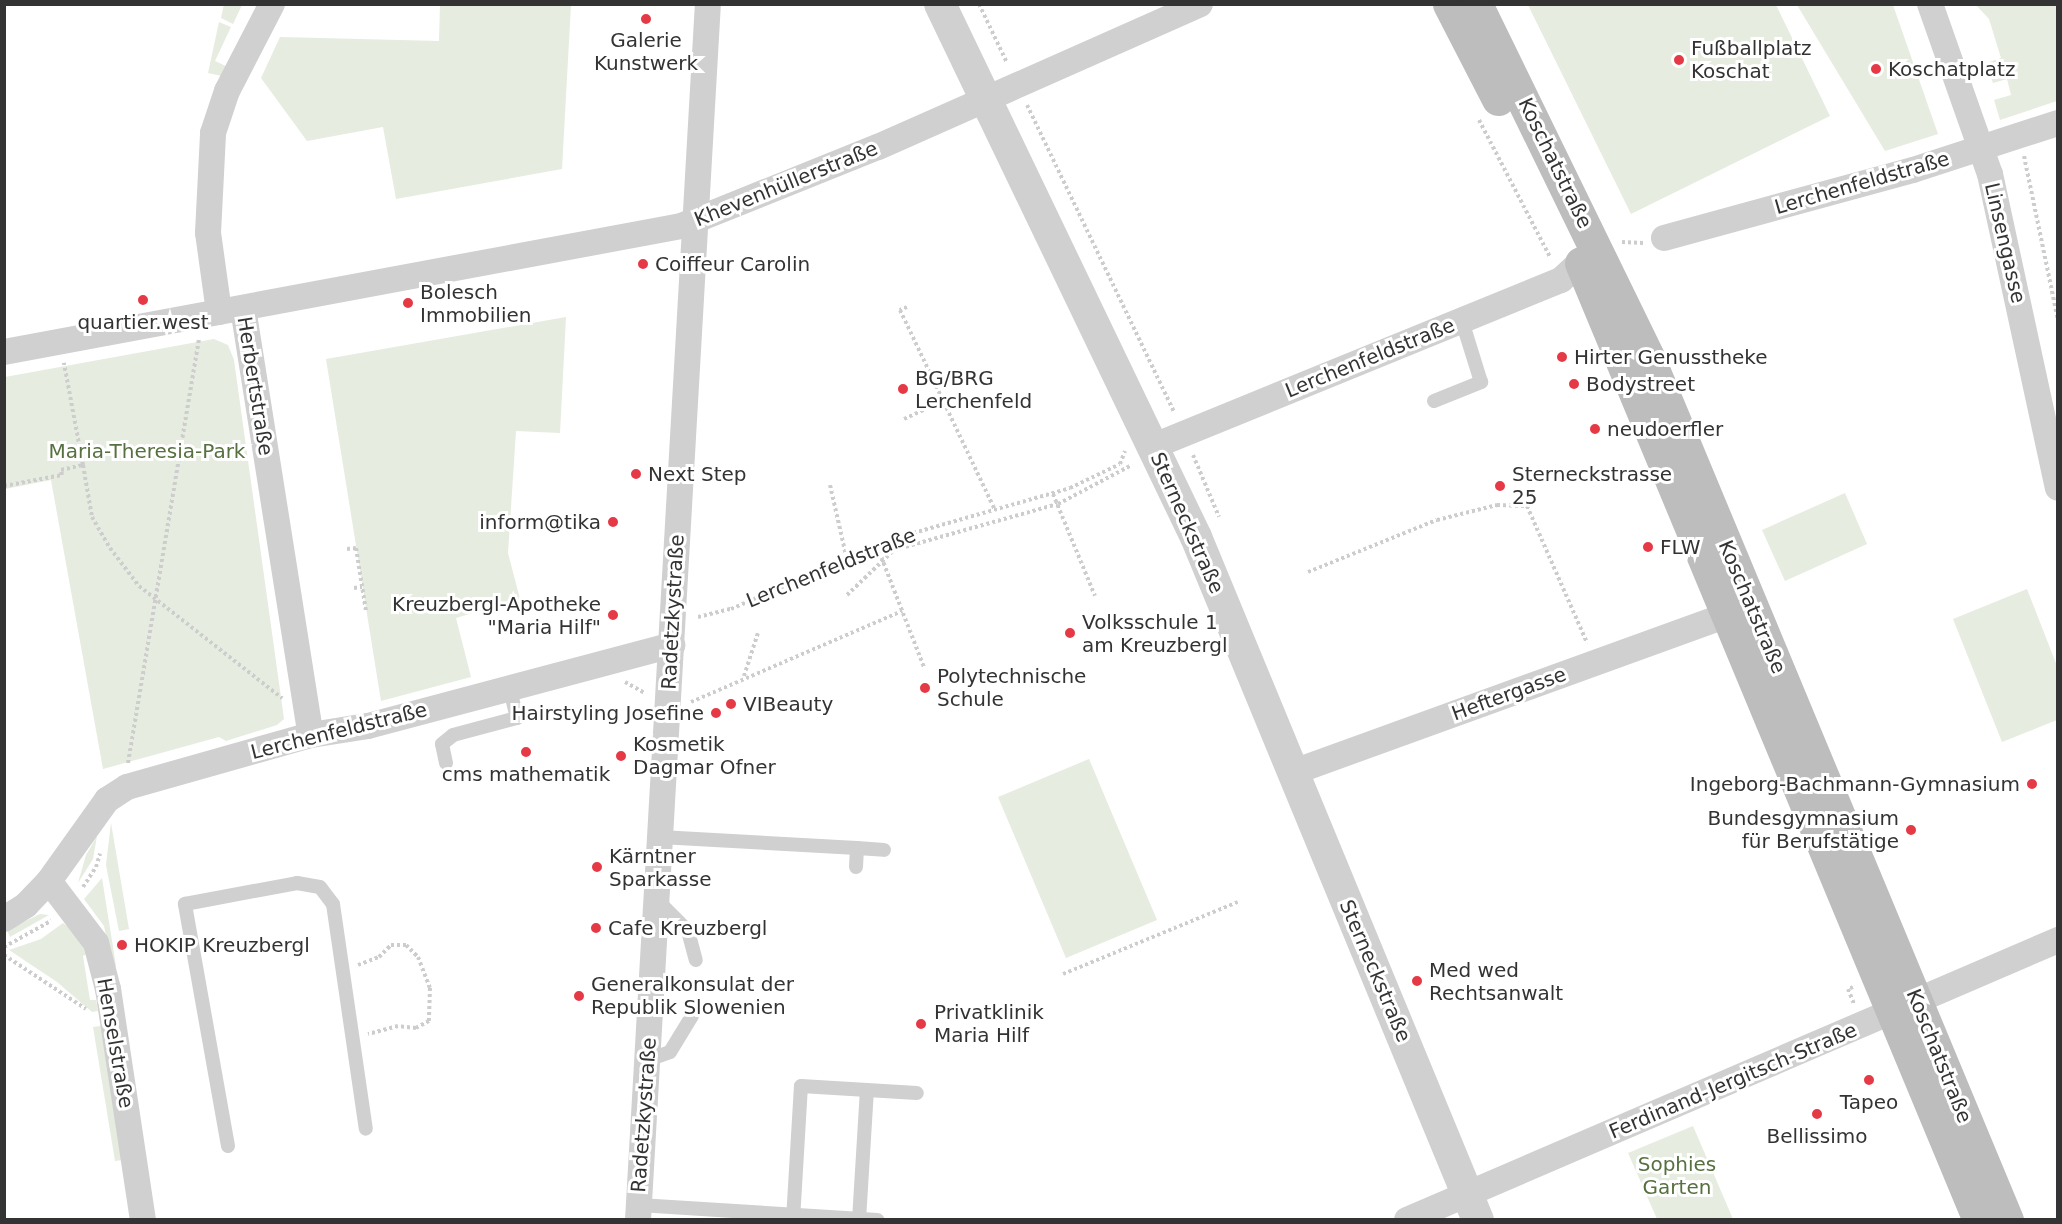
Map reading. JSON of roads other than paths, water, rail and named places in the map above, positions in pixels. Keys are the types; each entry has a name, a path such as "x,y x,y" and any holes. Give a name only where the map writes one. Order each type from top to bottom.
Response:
{"main road":[{"name":"Koschatstraße","path":"1449,4 1565,269 1668,437 1904,1007 1979,1220"},
{"name":"Koschatstraße","path":"1476,4 1600,253 1668,437 1727,615 1904,1007 2007,1220"}],"street":[{"name":"Herbertstraße","path":"272,4 227,91 213,133 208,233 231,310 311,735"},
{"name":"Radetzkystraße","path":"638,1212 708,4"},
{"name":"Sterneckstraße","path":"940,4 985,99 1140,448 1196,537 1291,773 1473,1207"},
{"name":"Khevenhüllerstraße","path":"4,352 696,222 985,99 1200,4"},
{"name":"Linsengasse","path":"1930,4 1992,185 2058,488"},
{"name":"Lerchenfeldstraße","path":"1664,238 1980,148 2058,123"},
{"name":"Lerchenfeldstraße","path":"1140,448 1462,321 1565,269"},
{"name":"Heftergasse","path":"1291,773 1727,615"},
{"name":"Lerchenfeldstraße","path":"4,919 26,905 50,881 107,800 127,787 311,735 368,726 672,645"},
{"name":"Henselstraße","path":"50,881 96,943 108,989 143,1220"},
{"name":"Ferdinand-Jergitsch-Straße","path":"1407,1220 1473,1207 1904,1007 2058,940"}],"lane":[{"path":"1434,400 1481,382 1462,321"},
{"path":"446,763 442,744 453,735 517,718 509,687"},
{"path":"660,837 884,850"},
{"path":"856,867 857,848"},
{"path":"228,1146 185,904 297,883 320,887 333,904 366,1129"},
{"path":"657,900 688,931 696,960"},
{"path":"648,1060 670,1052 692,1016"},
{"path":"793,1217 801,1086 917,1093"},
{"path":"859,1219 867,1090"},
{"path":"638,1212 878,1220"}],"place":[{"name":"Galerie Kunstwerk","path":"646,19"},
{"name":"Fußballplatz Koschat","path":"1679,60"},
{"name":"Koschatplatz","path":"1876,69"},
{"name":"Coiffeur Carolin","path":"643,264"},
{"name":"quartier.west","path":"143,300"},
{"name":"Bolesch Immobilien","path":"408,303"},
{"name":"Hirter Genusstheke","path":"1562,357"},
{"name":"Bodystreet","path":"1574,384"},
{"name":"BG/BRG Lerchenfeld","path":"903,389"},
{"name":"neudoerfler","path":"1595,429"},
{"name":"Next Step","path":"636,474"},
{"name":"Sterneckstrasse 25","path":"1500,486"},
{"name":"inform@tika","path":"613,522"},
{"name":"FLW","path":"1648,547"},
{"name":"Kreuzbergl-Apotheke \"Maria Hilf\"","path":"613,615"},
{"name":"Volksschule 1 am Kreuzbergl","path":"1070,633"},
{"name":"Polytechnische Schule","path":"925,688"},
{"name":"VIBeauty","path":"731,704"},
{"name":"Hairstyling Josefine","path":"716,713"},
{"name":"cms mathematik","path":"526,752"},
{"name":"Kosmetik Dagmar Ofner","path":"621,756"},
{"name":"Ingeborg-Bachmann-Gymnasium","path":"2032,784"},
{"name":"Bundesgymnasium für Berufstätige","path":"1911,830"},
{"name":"Kärntner Sparkasse","path":"597,867"},
{"name":"Cafe Kreuzbergl","path":"596,928"},
{"name":"HOKIP Kreuzbergl","path":"122,945"},
{"name":"Med wed Rechtsanwalt","path":"1417,981"},
{"name":"Generalkonsulat der Republik Slowenien","path":"579,996"},
{"name":"Privatklinik Maria Hilf","path":"921,1024"},
{"name":"Tapeo","path":"1869,1080"},
{"name":"Bellissimo","path":"1817,1114"}],"park label":[{"name":"Maria-Theresia-Park","path":"147,451"},
{"name":"Sophies Garten","path":"1677,1176"}]}
